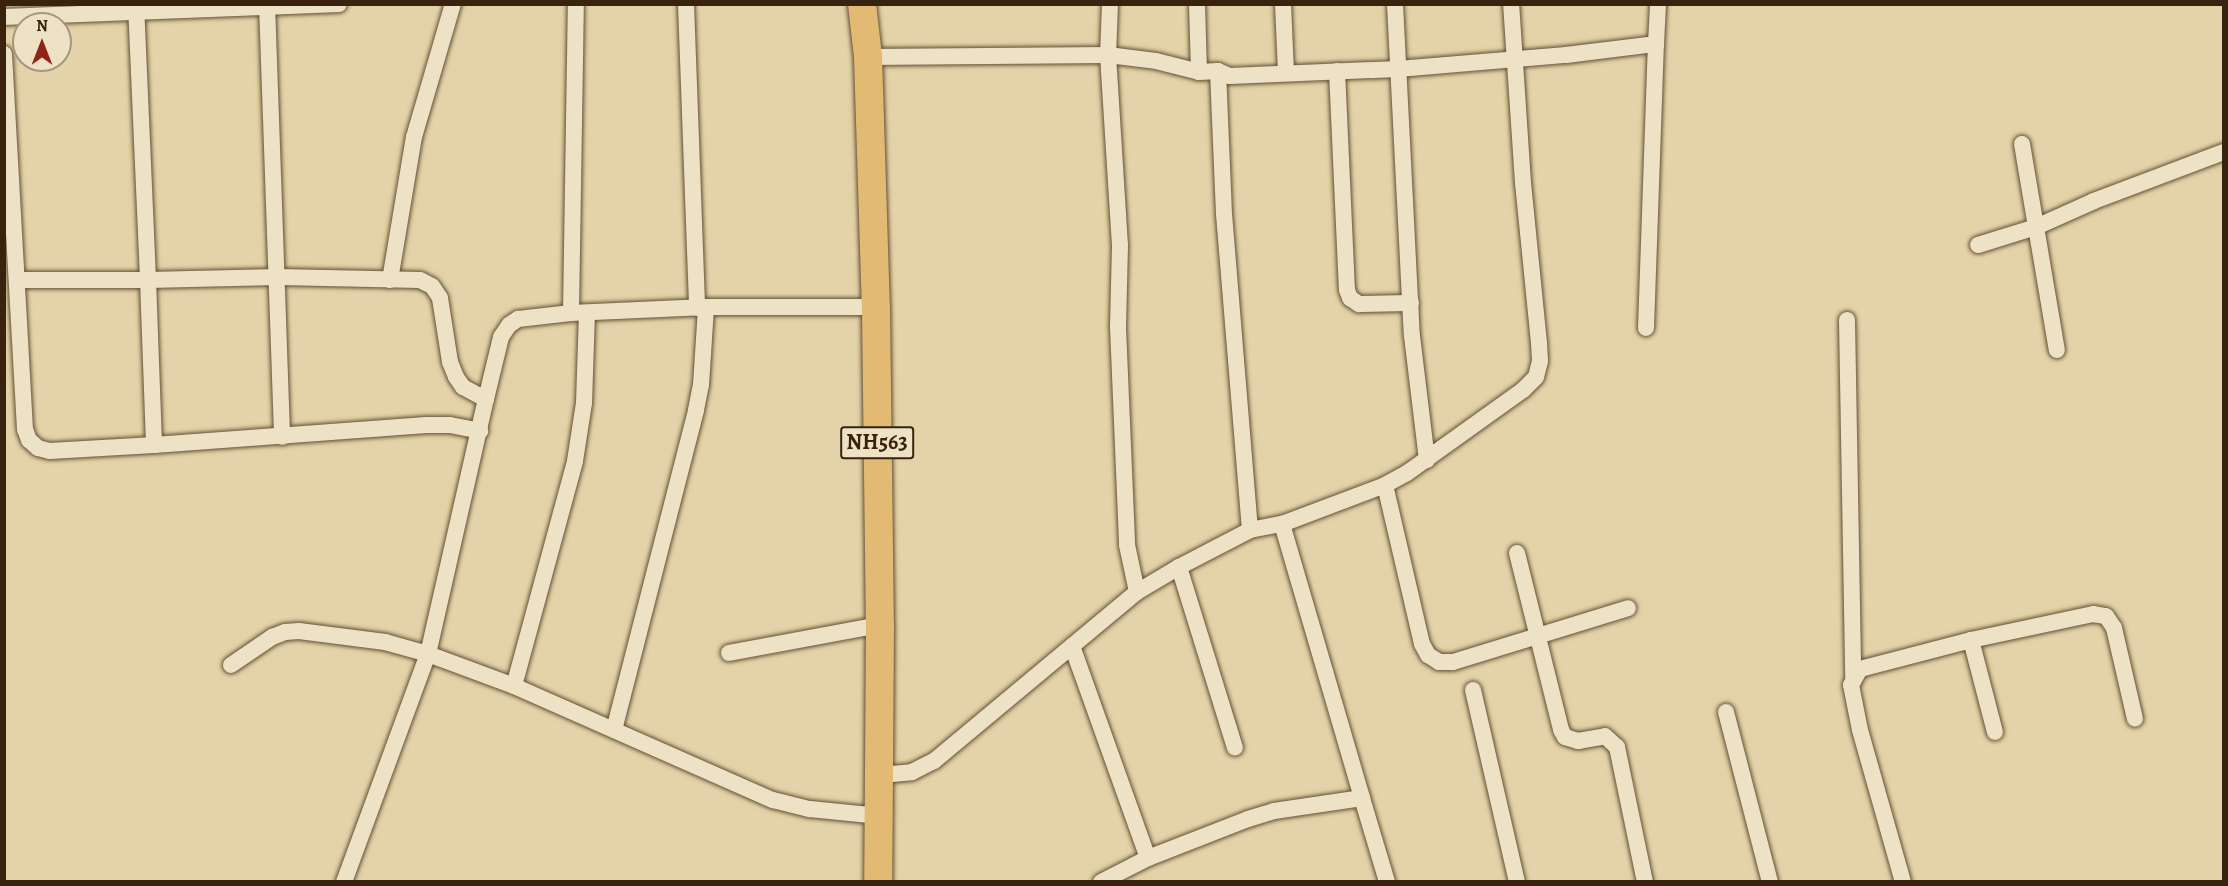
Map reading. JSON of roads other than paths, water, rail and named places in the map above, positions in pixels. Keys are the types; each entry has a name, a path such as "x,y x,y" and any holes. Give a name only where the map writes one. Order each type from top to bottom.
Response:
{"highway":[{"name":"NH563","path":"862,4 868,57 876,307 880,625 878,882"}],"street":[{"path":"4,17 136,9 339,4"},
{"path":"390,280 414,137 453,4"},
{"path":"514,686 575,461 584,403 579,313 576,4"},
{"path":"614,730 701,385 702,307 686,4"},
{"path":"1110,4 1108,55 1120,245 1118,327 1128,545 1137,592"},
{"path":"1197,4 1199,72"},
{"path":"1283,4 1287,72"},
{"path":"1395,4 1411,303 1427,460"},
{"path":"880,775 912,772 926,767 1137,592 1179,567 1251,530 1282,524 1385,485 1427,460 1523,390 1536,377 1540,362 1522,183 1511,4"},
{"path":"1646,328 1658,4"},
{"path":"267,7 282,437"},
{"path":"136,9 154,445"},
{"path":"868,57 1108,55 1156,61 1199,72 1218,71 1230,76 1398,69 1566,55 1656,44"},
{"path":"4,54 25,429 29,440 38,448 50,451 154,445 282,437 426,424 450,425 480,431"},
{"path":"1218,71 1224,214 1251,530"},
{"path":"1337,71 1347,290 1350,298 1359,304 1411,303"},
{"path":"2022,144 2058,350"},
{"path":"1978,245 2036,227 2094,201 2223,152"},
{"path":"17,280 278,277 420,280 432,286 440,298 450,362 456,377 463,387 486,399"},
{"path":"344,882 428,654 501,337 509,325 518,319 579,313 702,307 876,307"},
{"path":"1847,320 1853,677 1851,685 1860,730 1903,882"},
{"path":"1385,485 1422,644 1428,655 1439,662 1453,662 1628,608"},
{"path":"1282,524 1387,882"},
{"path":"1517,553 1561,730 1565,737 1578,741 1605,736 1617,747 1645,882"},
{"path":"1179,567 1235,748"},
{"path":"1853,677 1860,669 1872,664 2093,614 2106,616 2114,628 2135,719"},
{"path":"729,653 880,625"},
{"path":"231,665 272,637 299,631 385,642 428,654 514,686 773,800 810,809 880,816"},
{"path":"1971,640 1995,732"},
{"path":"1072,646 1148,858"},
{"path":"1473,690 1517,882"},
{"path":"1726,712 1770,882"},
{"path":"1101,882 1148,858 1248,819 1274,812 1362,798"}]}
